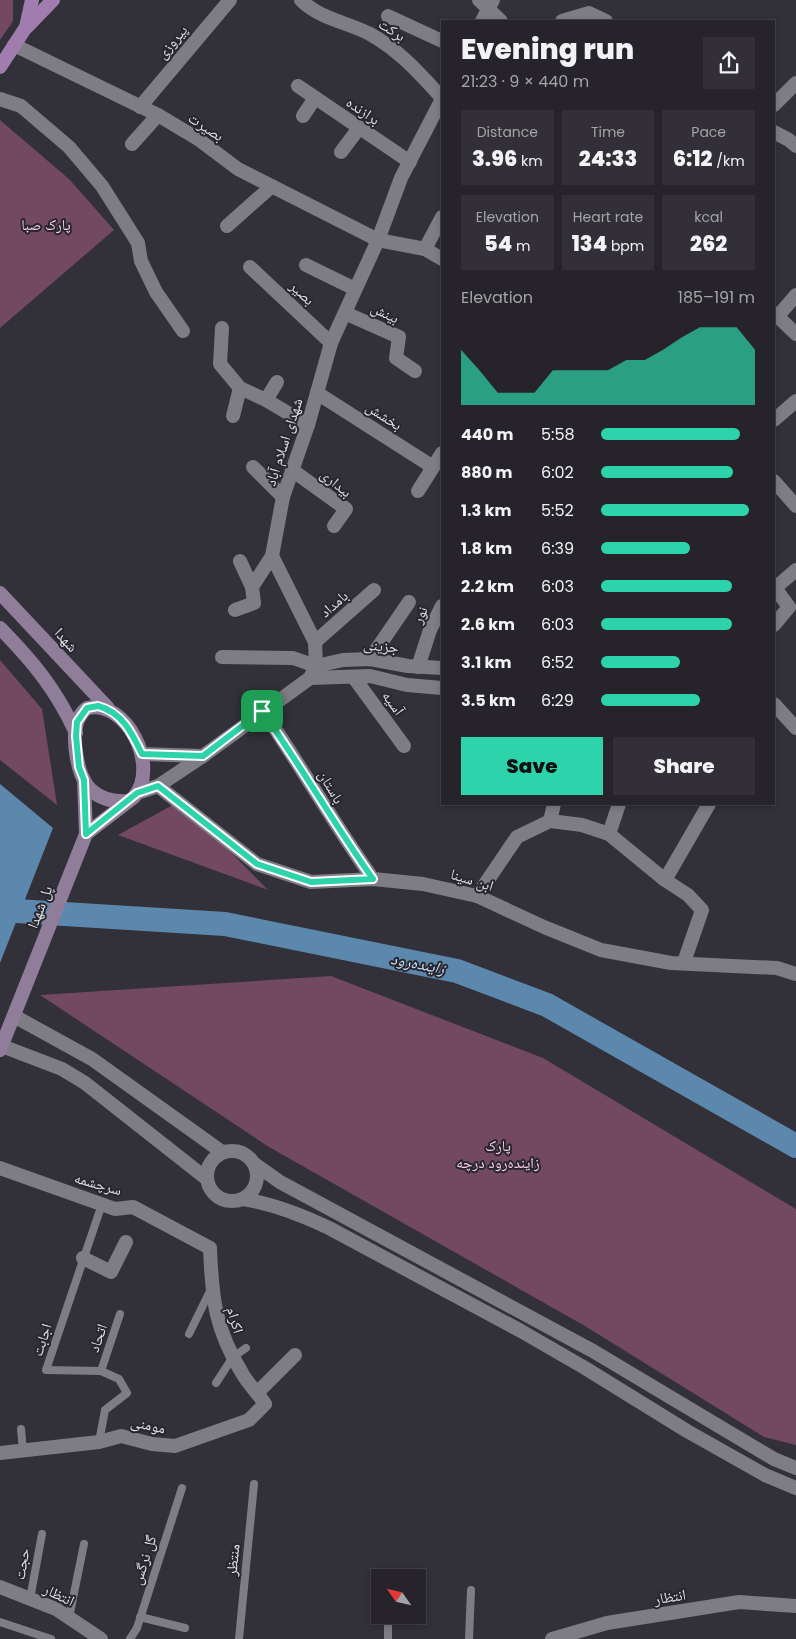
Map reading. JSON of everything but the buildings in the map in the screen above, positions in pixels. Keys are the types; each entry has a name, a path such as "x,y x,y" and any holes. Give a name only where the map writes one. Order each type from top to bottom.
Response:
{"main road":[{"path":"26,27 32,0"},
{"path":"1,68 26,27 53,0"},
{"name":"شهدا","path":"0,593 108,708"},
{"path":"0,628 27,656 55,691 76,732"},
{"path":"86,834 132,797 145,766 142,754 129,729 108,708 98,706 87,708 77,722 76,732 79,767 84,780 92,790 104,798 116,802 132,797"},
{"path":"84,780 86,834"},
{"name":"پل شهدا","path":"1,1048 86,834"},
{"path":"0,1017 14,1016"}],"street":[{"name":"پیروزی","path":"140,107 230,0"},
{"name":"برکت","path":"310,3 377,39 405,58 441,97"},
{"path":"486,8 500,20"},
{"path":"566,20 590,13 604,20"},
{"path":"388,16 441,41"},
{"name":"بصیرت","path":"14,46 158,115 198,139 238,169 378,240 425,248"},
{"path":"775,104 796,83"},
{"name":"برازنده","path":"298,86 410,162"},
{"path":"303,116 315,98"},
{"path":"0,99 21,106 69,147 102,186 138,243 141,261 156,292 183,331"},
{"name":"شهدای اسلام آباد","path":"272,556 283,497 308,425 331,343 378,240 410,162 441,100"},
{"path":"132,144 158,115"},
{"path":"341,152 359,128"},
{"path":"775,133 796,146"},
{"path":"227,226 272,186"},
{"path":"441,219 425,248 441,258"},
{"path":"306,265 355,289"},
{"name":"بصیر","path":"250,267 331,343"},
{"path":"796,295 776,315 796,334"},
{"name":"بینش","path":"345,312 398,337 396,358 415,372"},
{"path":"222,328 220,364 240,388 266,400 308,425"},
{"path":"266,400 277,382"},
{"path":"233,416 240,388"},
{"name":"بخشش","path":"317,393 433,467"},
{"path":"775,419 796,401"},
{"path":"418,491 441,455"},
{"path":"253,467 283,497"},
{"name":"بیداری","path":"292,470 346,508 334,526"},
{"path":"775,482 795,503"},
{"path":"252,587 272,556"},
{"path":"132,797 158,786 203,756 313,672 315,642 272,556"},
{"path":"235,610 254,603 252,587 240,561"},
{"path":"775,624 789,607 776,588 796,570"},
{"name":"بامداد","path":"315,642 374,590"},
{"path":"370,659 409,602"},
{"name":"نور","path":"418,666 430,630 441,608"},
{"path":"222,657 293,658 313,672 355,678 370,676 436,687"},
{"name":"جزینی","path":"313,672 343,660 370,659 441,668"},
{"name":"آسیه","path":"355,678 404,746"},
{"path":"775,705 796,728"},
{"name":"باستان","path":"262,711 297,760 332,820 373,879"},
{"path":"142,754 203,756"},
{"name":"ابن سینا","path":"158,786 257,864 311,882 373,879 423,884 477,896 544,927 601,950 671,963 684,962 777,968 796,974"},
{"path":"550,821 554,805"},
{"path":"609,834 619,805"},
{"path":"665,880 708,805"},
{"path":"477,896 517,837 550,821 582,825 609,834 665,880 688,895 702,910 684,962"},
{"path":"14,1016 92,1058 222,1152"},
{"path":"1,1048 62,1069 85,1083 207,1179 213,1193 219,1198 227,1201 242,1199 271,1203 329,1228 528,1336 687,1431 765,1475 796,1488"},
{"path":"207,1179 210,1163 222,1152 238,1151 245,1154 256,1165 280,1182 593,1351 774,1459 796,1468"},
{"path":"242,1199 254,1189 258,1173 256,1165"},
{"name":"سرچشمه","path":"0,1168 115,1209 134,1207 210,1248"},
{"path":"83,1258 111,1272 126,1242"},
{"name":"اکرام","path":"210,1248 211,1289 215,1314 225,1344 243,1376 258,1392"},
{"path":"258,1392 295,1355"},
{"name":"مومنی","path":"0,1453 23,1452 99,1442 121,1436 152,1444 175,1446 249,1420 265,1404 258,1392"},
{"name":"انتظار","path":"0,1587 69,1618 100,1639"},
{"name":"انتظار","path":"552,1639 607,1624 739,1602 796,1606"}],"lane":[{"name":"اجابت","path":"101,1371 46,1370 102,1204"},
{"path":"189,1334 211,1289"},
{"name":"اتحاد","path":"101,1371 120,1314"},
{"path":"216,1383 233,1357 246,1348"},
{"path":"99,1442 105,1410 127,1393 119,1379 101,1371"},
{"path":"22,1429 23,1452"},
{"name":"منتظر","path":"239,1639 254,1484"},
{"name":"گل نرگس","path":"130,1639 140,1617 182,1488"},
{"name":"حجت","path":"30,1599 42,1534"},
{"path":"69,1618 84,1544"},
{"path":"469,1639 471,1590"},
{"path":"140,1617 185,1628"},
{"path":"0,1622 51,1639"},
{"path":"388,1624 388,1639"}],"green space":[{"path":"0,0 13,0 13,21 0,40"},
{"name":"پارک صبا","path":"0,120 69,179 114,230 0,328"},
{"path":"0,660 42,709 57,805 0,760"},
{"path":"180,801 268,890 118,835"},
{"name":"پارک زاینده‌رود درچه","path":"331,976 543,1058 796,1209 796,1445 764,1437 585,1326 269,1147 40,995"}],"water":[{"path":"0,784 53,828 0,963"}],"waterway":[{"name":"زاینده‌رود","path":"0,910 225,924 457,971 547,1005 796,1146"}],"route":[{"path":"98,706 108,708 118,716 129,729 142,754 203,756 262,711 297,760 332,820 373,879 311,882 257,864 158,786 137,793 86,834 84,780 76,752 76,736 77,722 80,715 87,708 98,706"}]}
